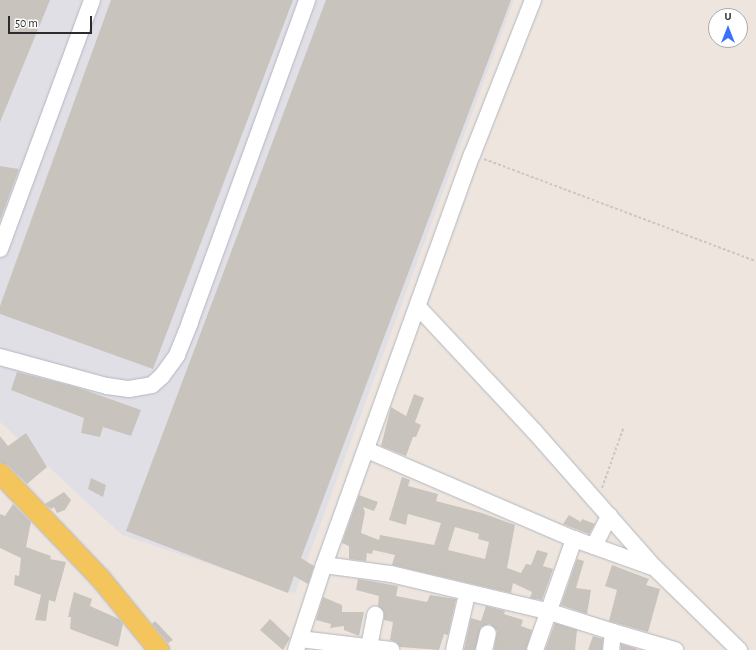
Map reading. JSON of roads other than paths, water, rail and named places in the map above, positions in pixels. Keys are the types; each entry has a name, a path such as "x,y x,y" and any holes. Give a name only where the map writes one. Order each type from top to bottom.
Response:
{"main road":[{"path":"0,474 101,579 159,650"}],"street":[{"path":"0,249 92,0"},
{"path":"0,357 107,386 129,389 152,385 162,376 177,355 190,322 307,0"},
{"path":"391,650 369,647 298,644 324,564 367,450 472,155 533,0"},
{"path":"418,307 597,502 654,567 739,650"},
{"path":"367,450 574,539 654,567"},
{"path":"594,546 609,516"},
{"path":"535,650 550,612 574,539"},
{"path":"324,564 391,574 467,594 550,612 675,650"},
{"path":"454,650 467,594"},
{"path":"369,647 374,615"},
{"path":"611,650 614,632"},
{"path":"484,650 488,633"}]}
